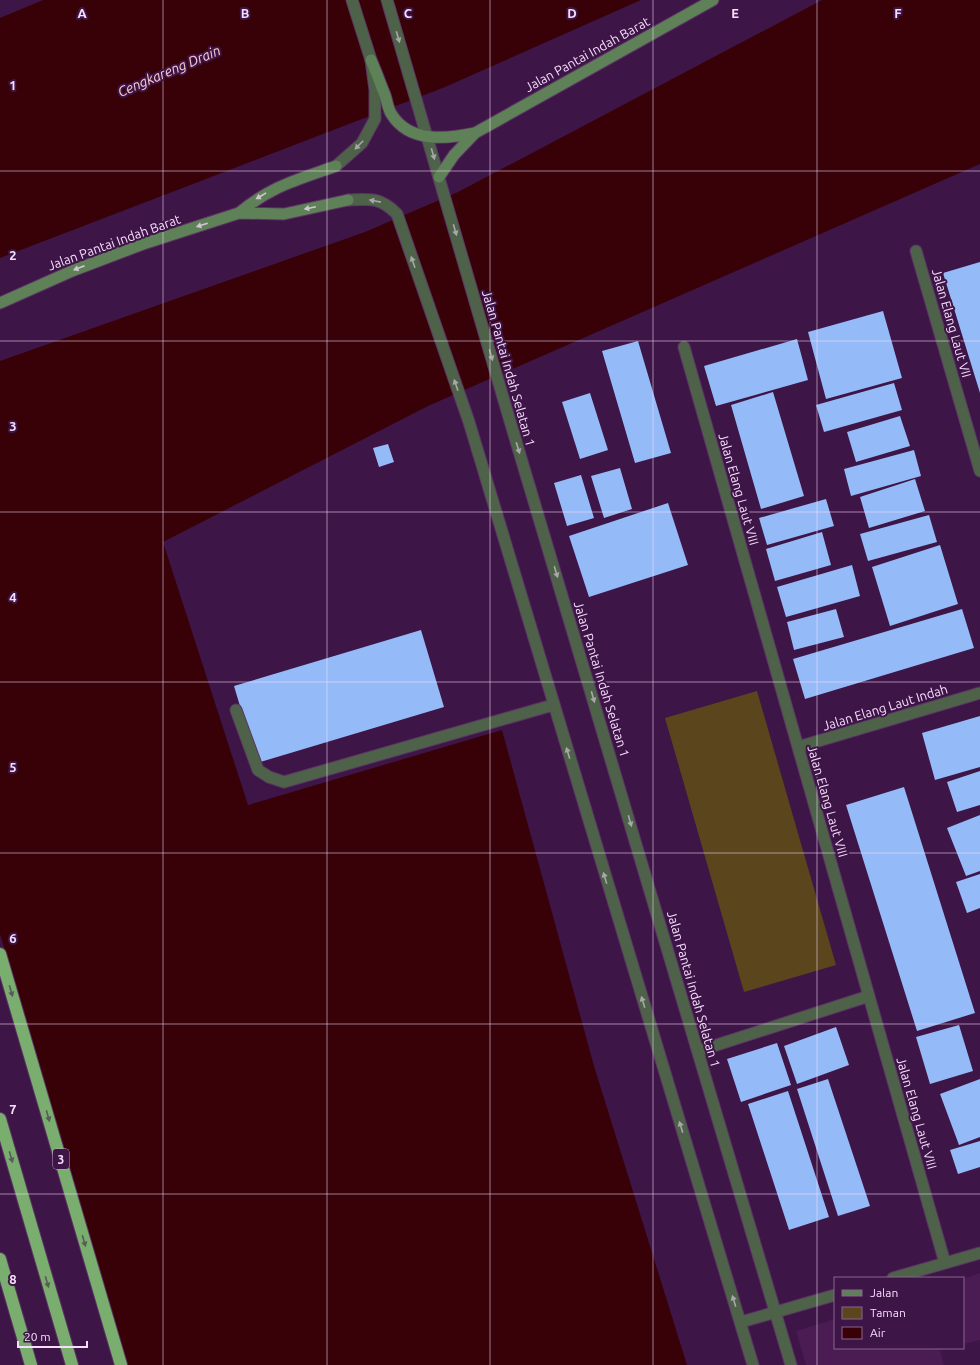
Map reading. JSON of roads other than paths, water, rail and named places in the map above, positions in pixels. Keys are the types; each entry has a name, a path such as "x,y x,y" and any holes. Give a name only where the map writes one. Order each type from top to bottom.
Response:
{"highway":[{"name":"3","path":"0,954 121,1365"},
{"path":"0,1119 72,1365"},
{"path":"0,1259 31,1365"}],"main road":[{"name":"Jalan Pantai Indah Barat","path":"439,177 454,155 475,133 713,0"},
{"path":"370,60 377,73 391,114 401,126 413,133 428,137"},
{"name":"Jalan Pantai Indah Barat","path":"428,137 458,136 475,133"},
{"name":"Jalan Pantai Indah Barat","path":"239,213 255,199 275,188 336,166"},
{"name":"Jalan Pantai Indah Barat","path":"0,303 72,271 144,244 239,213 284,214 348,200"}],"street":[{"path":"336,166 362,143 375,119 375,90 370,60 352,0"},
{"name":"Jalan Pantai Indah Selatan 1","path":"387,0 507,410 791,1365"},
{"path":"348,200 370,199 386,203 397,214 469,422 753,1365"},
{"name":"Jalan Elang Laut VII","path":"916,252 980,471"},
{"name":"Jalan Elang Laut VIII","path":"684,347 945,1263"},
{"name":"Jalan Elang Laut Indah","path":"798,747 980,693"},
{"path":"236,710 258,770 269,777 284,782 553,705"},
{"path":"698,1051 869,996"},
{"path":"896,1277 980,1252"},
{"path":"741,1322 834,1295"}],"water":[{"name":"Cengkareng Drain","path":"43,0 641,0 445,87 0,258 0,18"},
{"path":"822,0 980,0 980,164 428,406 163,542 248,805 502,730 594,1066 687,1365 127,1365 0,934 0,361 365,232 458,192"}]}
